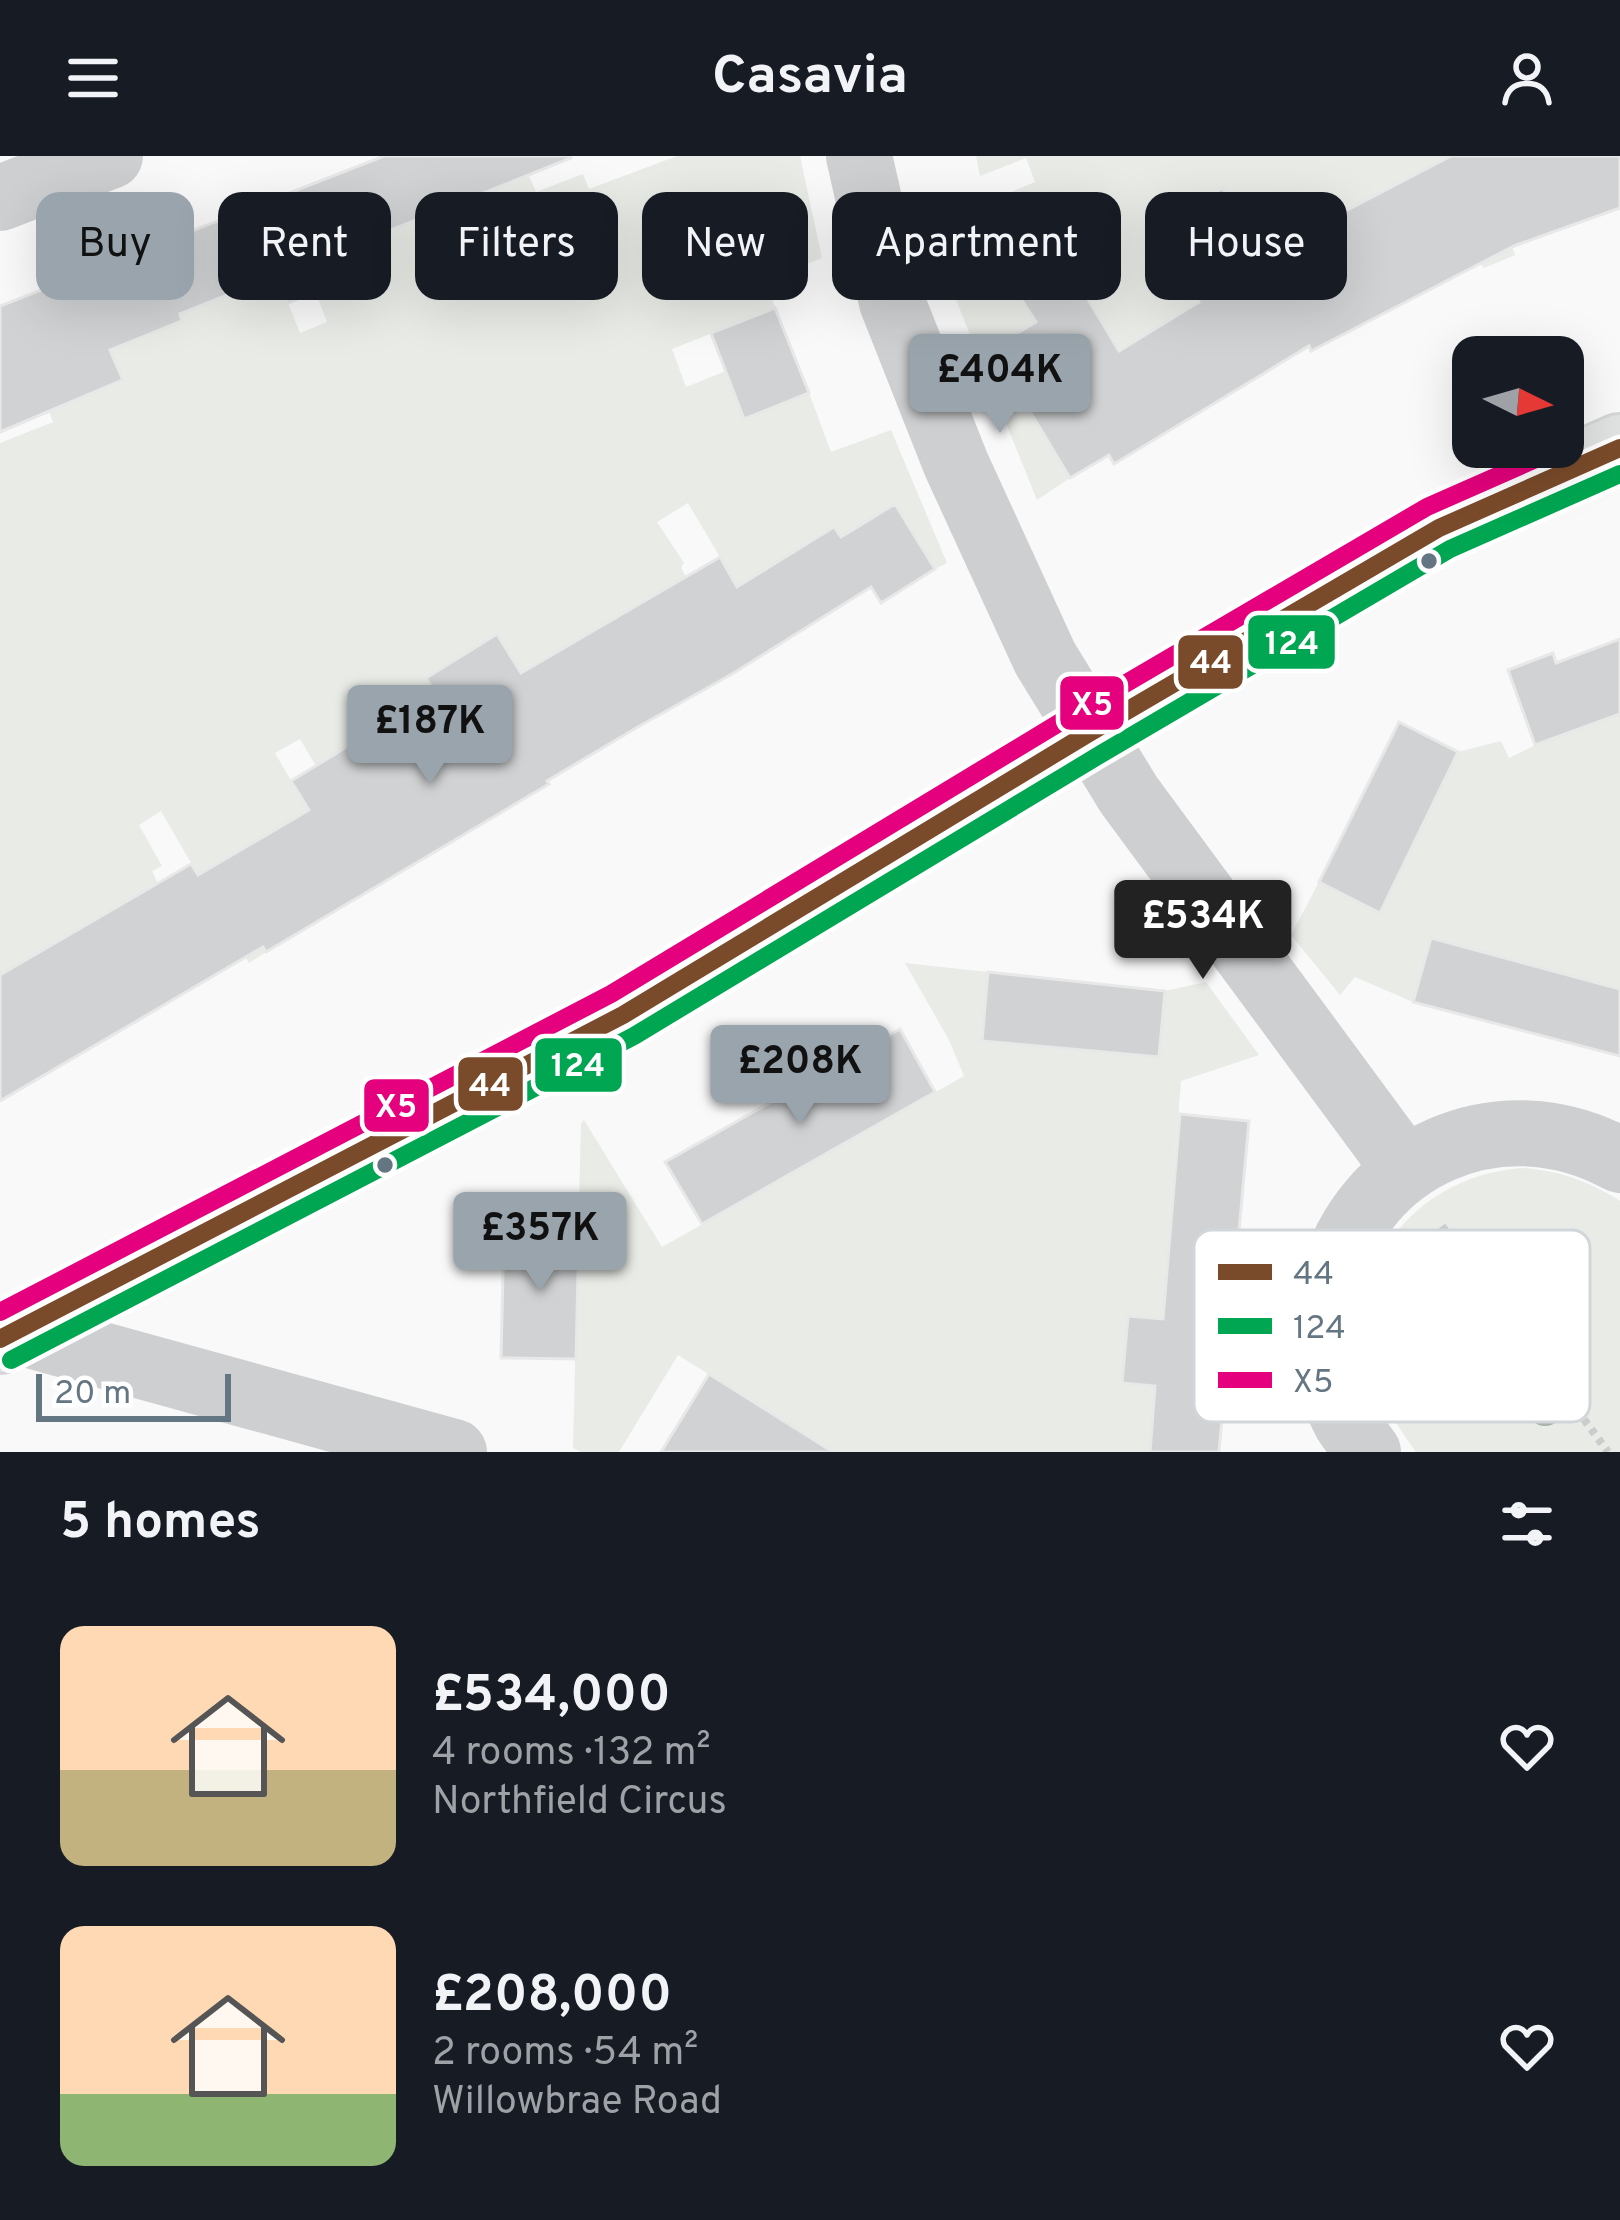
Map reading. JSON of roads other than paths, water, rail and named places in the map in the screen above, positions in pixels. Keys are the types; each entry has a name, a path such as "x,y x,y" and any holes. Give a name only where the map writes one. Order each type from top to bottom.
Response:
{"main road":[{"path":"7,1335 622,1015 1439,528 1620,448"}],"street":[{"path":"0,198 110,156"},
{"path":"859,156 892,302 948,444 1045,658 1129,795 1405,1169"},
{"path":"1351,1230 1405,1169 1457,1143 1512,1132 1553,1136 1620,1160"},
{"path":"7,1335 454,1452"},
{"path":"1346,1422 1368,1452"}]}
